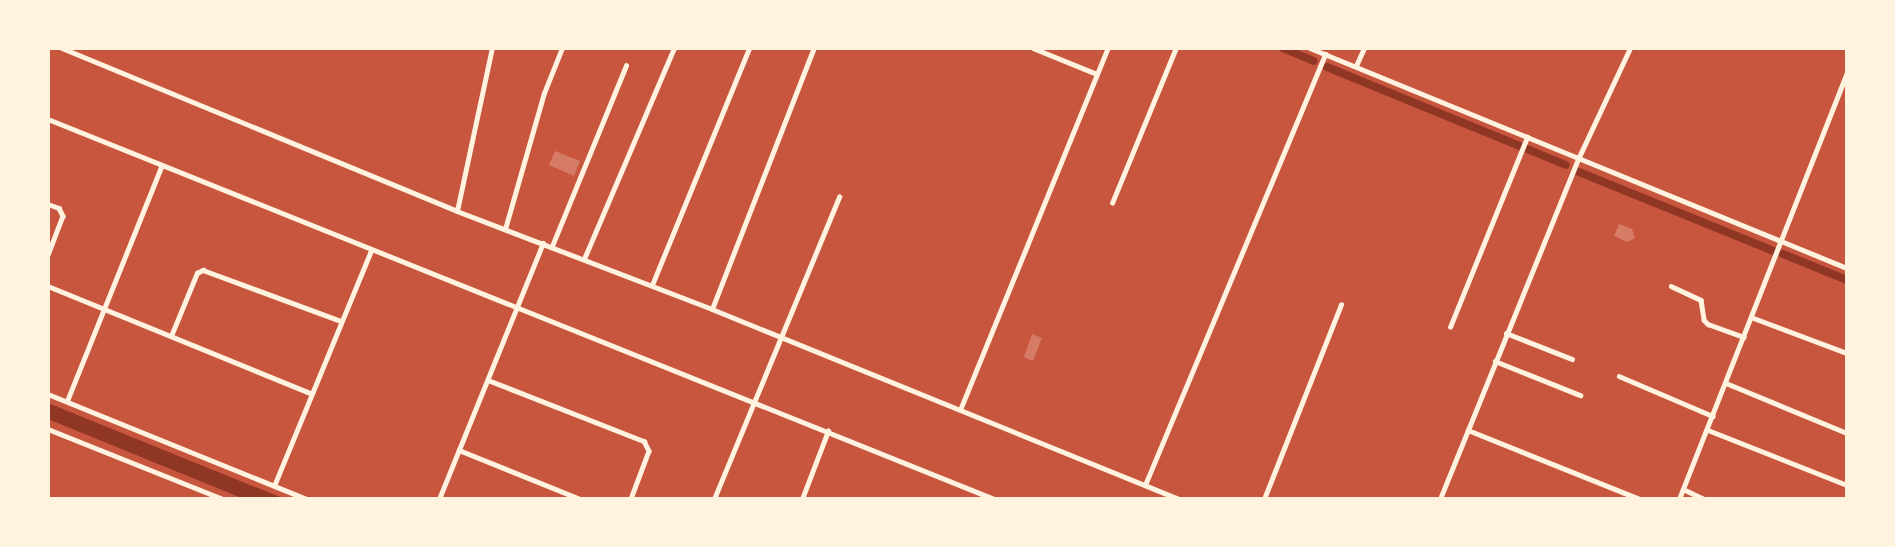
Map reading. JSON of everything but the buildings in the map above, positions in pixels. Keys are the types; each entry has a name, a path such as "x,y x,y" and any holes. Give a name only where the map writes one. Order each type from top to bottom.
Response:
{"street":[{"path":"62,48 457,211 652,285 1179,499"},
{"path":"457,211 492,48"},
{"path":"505,229 544,93 562,48"},
{"path":"585,259 674,48"},
{"path":"652,285 749,48"},
{"path":"712,309 814,48"},
{"path":"1032,48 1097,74"},
{"path":"960,410 1107,48"},
{"path":"1112,203 1176,48"},
{"path":"1310,48 1526,140 1579,157 1847,268"},
{"path":"1356,66 1364,48"},
{"path":"1440,499 1579,157 1630,48"},
{"path":"1145,485 1325,54"},
{"path":"552,246 626,66"},
{"path":"1678,499 1708,430 1847,73"},
{"path":"48,119 371,251 518,306 994,499"},
{"path":"1450,327 1526,140"},
{"path":"67,401 162,165"},
{"path":"714,499 839,197"},
{"path":"48,204 59,208 63,216 48,255"},
{"path":"439,499 543,243"},
{"path":"274,486 310,393 371,251"},
{"path":"171,336 197,273 203,270 340,321"},
{"path":"48,286 310,393"},
{"path":"1671,286 1701,300 1704,320 1708,324 1744,337"},
{"path":"1264,499 1341,305"},
{"path":"1751,317 1847,353"},
{"path":"1506,333 1572,359"},
{"path":"1495,361 1580,395"},
{"path":"1619,376 1713,416"},
{"path":"488,380 644,441 649,451 631,499"},
{"path":"1726,383 1847,433"},
{"path":"48,394 307,499"},
{"path":"48,429 223,499"},
{"path":"1468,430 1640,499"},
{"path":"1708,430 1847,485"},
{"path":"802,499 828,431"},
{"path":"459,450 580,499"},
{"path":"1683,489 1704,499"},
{"path":"203,499 206,492"}],"shaded area":[{"path":"48,403 285,499 244,499 48,419"}],"waterway":[{"path":"1283,48 1313,61"},
{"path":"1327,67 1566,165"},
{"path":"1579,172 1774,251"},
{"path":"1783,254 1847,280"}]}
